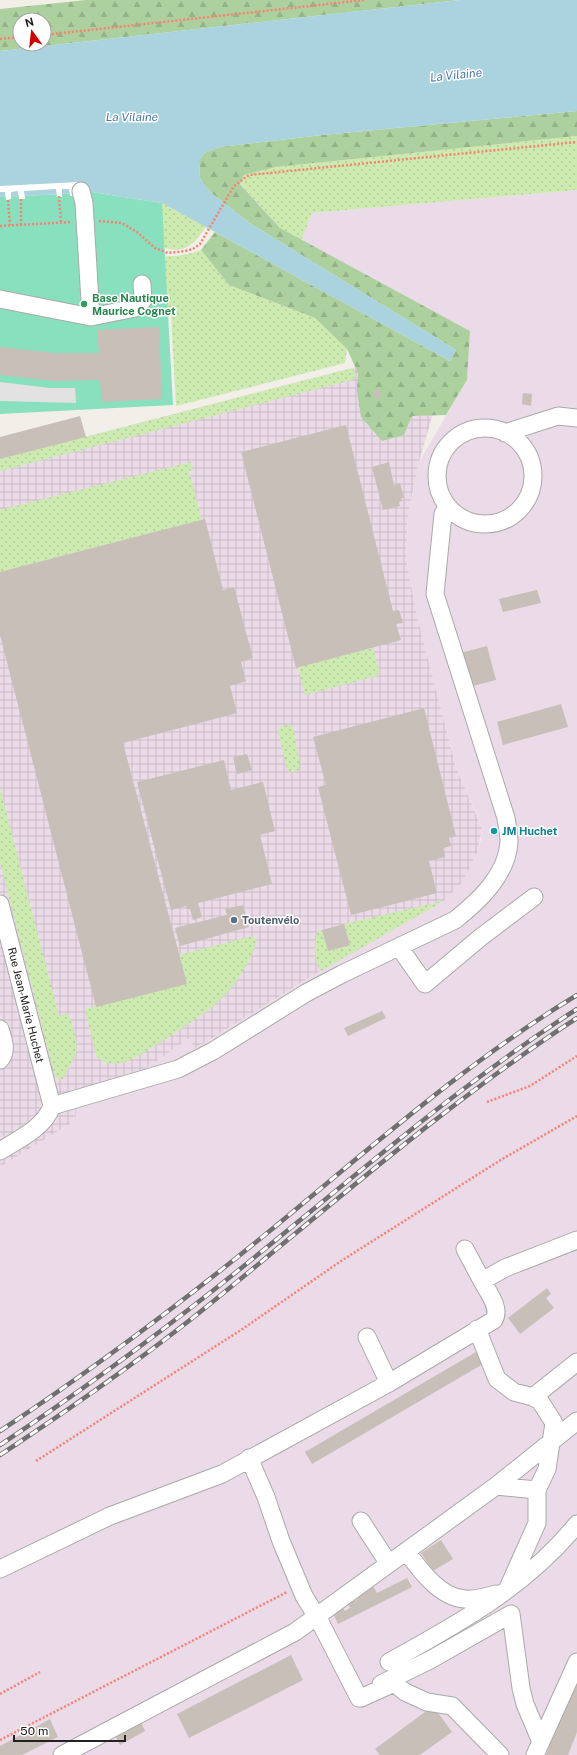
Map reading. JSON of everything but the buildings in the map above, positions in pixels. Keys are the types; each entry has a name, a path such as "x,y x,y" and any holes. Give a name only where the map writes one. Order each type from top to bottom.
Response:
{"street":[{"path":"81,192 84,203 91,317"},
{"path":"0,299 91,317 135,308 143,300 142,284"},
{"path":"505,433 558,416 577,418"},
{"path":"489,428 505,433 515,439 526,451 530,461 533,478 529,495 520,509 508,518 492,524 473,523 458,517 447,507 439,492 436,476 440,457 450,443 461,435 476,429 489,428"},
{"path":"0,1151 38,1125 48,1115 52,1106 178,1070 213,1051 306,994 370,959 455,920 469,909 487,890 499,873 506,860 509,842 506,818 435,594 443,514 447,507"},
{"path":"399,947 425,984 481,937 534,897"},
{"name":"Rue Jean-Marie Huchet","path":"0,904 52,1106"},
{"path":"0,1029 5,1048 4,1056 0,1060"},
{"path":"482,1281 505,1268 577,1240"},
{"path":"0,1569 110,1516 222,1474 389,1383 494,1320 497,1315 496,1308 465,1249"},
{"path":"477,1329 498,1379 514,1392 533,1397 540,1401 554,1422 547,1469 537,1490 537,1523 511,1579 508,1591 521,1688 538,1748"},
{"path":"367,1337 389,1383"},
{"path":"533,1397 577,1362"},
{"path":"62,1755 295,1632 496,1486 552,1443 577,1421"},
{"path":"250,1458 300,1586 357,1695 361,1698 394,1684 405,1692 427,1702 452,1706 500,1755"},
{"path":"496,1486 537,1490"},
{"path":"361,1521 389,1564"},
{"path":"389,1662 447,1630 508,1591 562,1543 577,1524"},
{"path":"406,1551 439,1588 457,1598 472,1599 508,1591"},
{"path":"357,1695 430,1660 511,1614"},
{"path":"538,1748 577,1662"}],"path":[{"path":"52,34 365,0"},
{"path":"0,39 12,38"},
{"path":"0,226 85,221 122,223 137,232 155,248 168,253 193,249 204,238 234,186 249,176 577,142"},
{"path":"59,196 61,222"},
{"path":"21,225 22,199"},
{"path":"8,200 10,225"},
{"path":"487,1102 530,1086 577,1056"},
{"path":"36,1461 241,1330 341,1261 499,1161 577,1116"},
{"path":"0,1740 300,1586"},
{"path":"0,1694 40,1672"}],"shaded area":[{"path":"577,190 577,1755 0,1755 0,1167 75,1121 78,1092 135,1076 188,1039 195,1049 330,965 444,901 462,883 478,851 481,839 482,827 456,767 416,611 406,557 408,515 419,462 467,380 470,331 301,241 312,213"},
{"path":"387,359 435,407 419,462 408,515 406,557 416,611 456,767 482,828 478,851 471,867 462,883 444,901 330,965 195,1049 188,1039 75,1121 0,1167 0,459"},
{"path":"0,382 50,388 75,388 76,403 0,401"}],"green space":[{"path":"86,0 460,0 52,45 52,12 12,12 12,50 0,51 0,9"},
{"path":"577,111 577,136 276,167 244,175 240,184 280,228 470,331 467,380 446,415 412,416 404,435 382,441 361,417 357,391 358,373 347,349 315,318 229,285 201,250 215,232 450,361 456,350 251,224 210,192 200,178 199,161 204,153 220,147 322,135"},
{"path":"577,136 577,190 312,213 301,241 280,228 240,183 244,175 276,167"},
{"name":"Base Nautique Maurice Cognet","path":"85,191 162,203 173,405 0,414 0,197 63,194"},
{"path":"162,203 206,227 196,240 186,248 173,250 157,245"},
{"path":"201,250 229,285 315,318 347,349 345,363 176,406 171,314 158,299 160,256 181,255"},
{"path":"353,368 356,376 352,380 0,471 0,459"},
{"path":"191,462 193,470 189,471 202,520 0,572 0,510"},
{"path":"373,648 379,671 377,676 305,695 298,667"},
{"path":"288,725 293,727 299,760 299,770 292,772 287,770 278,731 281,726"},
{"path":"0,788 59,1016 67,1014 70,1016 75,1036 76,1049 73,1061 62,1080 55,1077 0,862"},
{"path":"444,901 321,971 318,967 315,952 317,931 322,930 328,951 350,945 344,924"},
{"path":"252,936 257,940 250,959 243,971 224,996 207,1011 161,1042 128,1061 112,1064 103,1062 99,1059 96,1055 85,1009 187,984 179,955"}],"water":[{"name":"La Vilaine","path":"460,0 577,0 577,111 322,135 220,147 204,153 199,161 200,178 210,192 251,224 456,350 450,361 162,203 85,191 63,194 0,197 0,51 12,50 12,52 52,52 52,45"}],"pier":[{"path":"79,182 80,188 75,196 70,196 69,189 62,189 62,197 57,197 56,189 24,191 25,199 19,199 18,191 11,192 11,199 6,200 5,192 0,192 0,186"}],"railway":[{"path":"0,1431 102,1360 201,1286 417,1109 495,1049 577,995"},
{"path":"0,1445 82,1389 162,1330 260,1253 437,1109 529,1041 577,1009"},
{"path":"0,1455 85,1398 168,1337 395,1152 485,1083 577,1018"}],"place":[{"name":"Base Nautique Maurice Cognet","path":"84,304"},
{"name":"JM Huchet","path":"494,831"},
{"name":"Toutenvélo","path":"234,920"}]}
